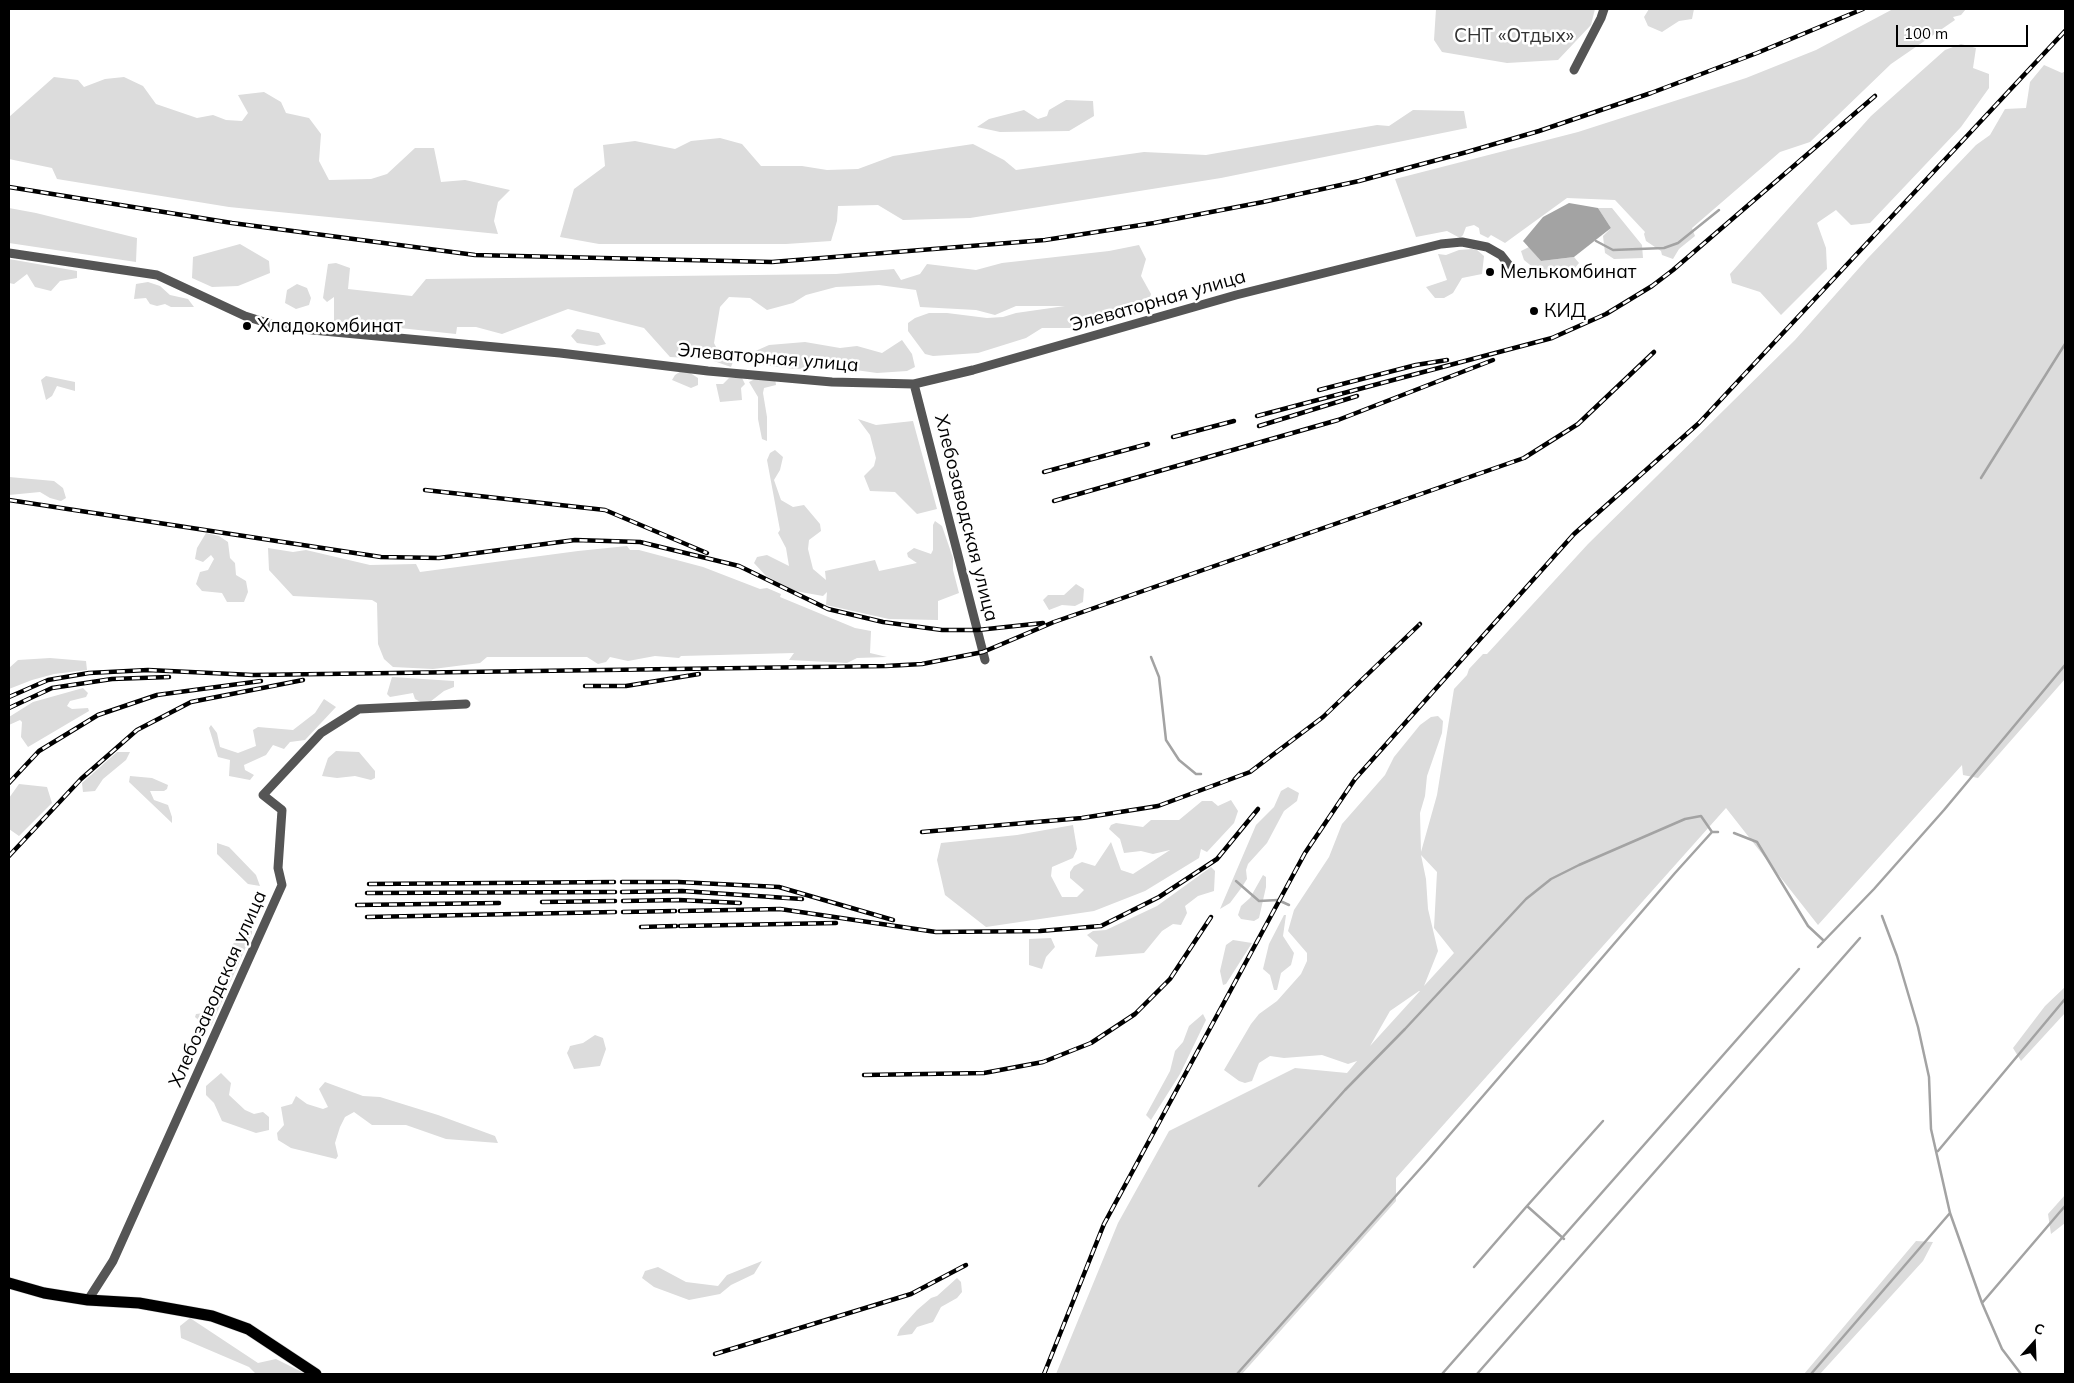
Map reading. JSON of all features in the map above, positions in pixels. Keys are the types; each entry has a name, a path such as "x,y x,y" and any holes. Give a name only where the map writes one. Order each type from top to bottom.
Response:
{"main road":[{"path":"9,1283 44,1293 88,1300 140,1303 212,1316 248,1329 316,1374"}],"street":[{"path":"1574,70 1604,9"},
{"name":"Элеваторная улица","path":"9,253 157,275 245,316 280,327 560,353 708,372 832,382 914,384 973,370 1236,296 1441,244 1462,242 1487,247 1501,256 1512,269"},
{"name":"Хлебозаводская улица","path":"914,384 985,660"},
{"name":"Хлебозаводская улица","path":"88,1300 113,1261 282,885 278,868 282,810 263,794 321,733 359,709 466,704"}],"green space":[{"name":"СНТ «Отдых»","path":"1436,9 1595,9 1591,25 1558,60 1507,63 1442,52 1434,40"},
{"path":"1649,9 1694,9 1692,19 1679,21 1662,32 1648,26 1644,17"},
{"path":"1893,9 1966,9 1961,15 1953,17 1955,20 1891,64 1810,142 1780,152 1692,228 1695,236 1679,249 1673,259 1662,255 1661,251 1646,241 1645,232 1615,200 1567,198 1505,243 1491,235 1488,238 1480,234 1479,228 1474,225 1466,227 1460,238 1447,231 1416,237 1395,179 1578,132 1746,78 1816,50"},
{"path":"1961,44 1976,48 1973,68 1989,74 1989,88 1961,127 1870,223 1851,225 1836,210 1817,223 1826,248 1827,269 1781,315 1760,292 1732,283 1730,274 1871,116 1945,50"},
{"path":"2044,65 2062,73 2065,71 2065,679 1978,778 1963,775 1962,765 1818,925 1726,808 1396,1178 1396,1201 1242,1374 1056,1374 1118,1223 1169,1131 1295,1068 1347,1073 1357,1061 1348,1064 1322,1055 1284,1058 1270,1056 1259,1063 1252,1081 1245,1083 1224,1070 1259,1014 1277,1001 1301,974 1307,961 1307,953 1288,931 1294,910 1329,857 1342,824 1385,775 1394,757 1420,725 1431,717 1438,716 1443,721 1442,733 1427,776 1425,796 1420,813 1421,852 1437,795 1454,689 1467,675 1469,669 1483,654 1487,654 1588,544 1795,340 1868,258 1976,145 1990,135 2005,109 2026,108 2030,82","holes":["1421,855 1437,872 1434,928 1454,953 1424,986 1438,951 1428,909 1426,879","1420,991 1370,1046 1390,1011"]},
{"path":"54,77 78,80 84,87 105,79 124,77 143,86 156,104 197,118 213,115 226,120 242,121 248,113 238,95 264,92 281,102 286,113 309,118 321,134 319,161 329,180 371,179 387,174 415,148 434,148 441,182 465,180 510,190 498,202 494,221 498,234 229,207 57,179 52,168 9,159 9,117"},
{"path":"1066,100 1093,101 1094,116 1069,131 1000,132 977,127 989,119 1024,110 1038,119 1047,116 1049,110"},
{"path":"1413,110 1464,111 1467,128 1221,178 970,218 903,220 878,205 838,206 837,221 831,241 786,244 599,244 560,237 574,189 605,166 603,145 635,141 675,149 691,141 720,138 742,144 761,166 802,166 827,170 858,169 893,156 973,144 1004,160 1016,170 1144,152 1206,155 1377,125 1389,126"},
{"path":"9,208 137,238 136,262 9,243"},
{"path":"1598,208 1612,208 1642,245 1643,258 1614,259 1605,253 1603,236 1611,228"},
{"path":"240,244 269,261 270,273 238,286 212,287 192,278 193,257"},
{"path":"1139,245 1146,259 1141,276 1151,294 1145,312 1115,319 1085,318 1070,328 1042,328 1026,338 978,353 933,356 925,354 908,331 908,323 915,318 929,313 947,313 987,318 1003,317 1016,313 1065,306 1016,306 995,315 976,310 920,307 916,290 879,285 836,287 806,295 793,303 767,310 750,298 729,297 720,307 714,343 718,351 733,362 731,367 708,359 670,357 644,328 568,309 502,334 476,327 457,327 456,334 334,321 334,297 327,302 323,298 328,264 336,263 350,268 348,289 412,296 426,279 836,274 894,269 901,280 920,274 927,264 976,270 1002,263 1109,251"},
{"path":"1529,247 1541,261 1574,257 1579,263 1574,269 1540,273 1524,260 1521,251"},
{"path":"1459,250 1477,250 1484,256 1482,274 1462,278 1453,293 1444,298 1435,298 1426,287 1447,280 1438,254 1446,255"},
{"path":"9,259 77,271 77,278 60,281 51,291 35,287 27,274 14,284 9,283"},
{"path":"148,282 160,286 170,295 188,299 194,307 171,307 165,304 157,306 150,304 146,298 134,299 136,284"},
{"path":"297,284 307,288 311,298 309,305 296,309 285,303 287,290"},
{"path":"577,329 599,333 606,344 597,346 577,343 571,336"},
{"path":"902,340 912,354 915,367 907,371 877,373 834,367 795,369 754,364 740,358 769,345 805,342 840,348 857,346 882,353"},
{"path":"684,369 698,378 698,385 691,388 672,380 675,375"},
{"path":"46,376 75,382 75,391 57,386 52,396 46,400 41,380"},
{"path":"729,378 742,378 745,384 741,388 742,400 720,402 716,384 723,384"},
{"path":"757,378 775,378 776,385 764,388 763,393 767,417 767,441 762,439 758,419 758,397 749,382"},
{"path":"858,419 876,425 913,421 937,509 917,514 895,492 870,491 864,476 874,466 876,458 870,435"},
{"path":"775,450 783,457 780,470 774,480 781,500 793,507 804,505 820,524 821,531 809,540 808,549 813,569 826,580 825,571 875,560 879,571 917,563 908,557 907,553 914,548 931,554 933,550 933,525 935,521 942,526 953,558 953,570 959,593 938,601 938,620 889,619 826,605 827,592 823,596 795,591 766,576 754,563 757,557 767,555 789,566 786,548 778,533 780,530 767,460 770,453"},
{"path":"9,477 54,481 63,488 66,498 61,501 50,498 40,492 9,495"},
{"path":"206,533 219,536 228,542 230,558 235,563 236,575 246,581 248,592 244,602 227,602 222,593 202,591 196,584 200,572 208,570 214,559 211,555 203,562 195,559 197,548"},
{"path":"627,546 630,550 639,550 703,567 760,589 767,588 781,594 780,597 855,628 871,631 870,653 887,657 857,658 847,663 789,660 794,653 681,656 679,658 655,656 628,661 610,657 606,662 598,664 587,657 487,657 480,663 433,669 393,667 384,659 378,644 377,603 372,600 293,596 269,570 268,548 293,552 306,550 370,565 416,564 420,572"},
{"path":"1076,584 1084,589 1083,602 1075,606 1062,605 1049,610 1043,600 1048,595 1064,595"},
{"path":"50,658 86,661 87,670 54,674 9,689 9,668 18,660"},
{"path":"392,677 454,681 454,687 444,691 426,705 415,699 413,693 390,697 387,694"},
{"path":"83,688 88,693 86,697 70,701 67,706 72,709 88,708 89,711 28,747 21,737 22,722 20,720 9,725 9,717 33,702"},
{"path":"324,699 336,707 305,740 290,742 284,749 273,745 266,755 244,765 245,770 254,775 250,780 229,776 230,760 218,757 209,728 211,725 217,733 220,747 238,753 256,746 253,730 258,727 293,730 315,713"},
{"path":"336,751 359,752 375,771 375,778 371,780 355,776 337,778 322,776 328,758"},
{"path":"117,752 130,752 126,760 103,779 95,791 83,792 82,783"},
{"path":"130,776 152,778 168,785 164,791 150,791 154,800 168,805 172,823 129,782"},
{"path":"19,784 47,787 52,803 19,836 9,829 9,798"},
{"path":"1288,787 1299,793 1297,801 1284,811 1267,843 1248,864 1246,870 1247,879 1242,887 1230,903 1220,909 1256,825 1274,807 1281,791"},
{"path":"1231,800 1238,811 1234,823 1207,852 1201,849 1199,858 1145,891 1094,911 986,927 945,895 937,860 941,843 1017,835 1073,825 1077,849 1073,858 1052,867 1051,876 1062,897 1077,897 1084,890 1070,878 1070,872 1074,866 1082,862 1095,866 1111,842 1121,870 1133,874 1170,850 1153,854 1141,851 1124,853 1120,839 1109,829 1111,825 1116,823 1143,827 1151,820 1179,820 1202,801 1212,801 1218,806"},
{"path":"217,843 229,847 256,875 260,886 248,884 217,854"},
{"path":"1211,867 1215,871 1214,891 1198,896 1185,906 1187,913 1181,925 1173,924 1162,931 1144,953 1095,957 1098,945 1087,935 1093,931 1106,930 1157,906"},
{"path":"1263,875 1266,877 1266,887 1259,918 1254,921 1241,919 1238,915 1241,906 1250,898"},
{"path":"1284,915 1286,915 1283,936 1294,953 1291,965 1281,973 1277,990 1274,990 1270,975 1263,969 1269,944"},
{"path":"252,924 252,933 211,1026 203,1024 195,1017 196,1014 213,1012 216,999 224,986 224,970 232,945 240,937 245,925"},
{"path":"1051,938 1055,947 1046,957 1042,969 1029,965 1029,939"},
{"path":"1233,940 1252,943 1226,984 1223,985 1220,971 1226,945"},
{"path":"2065,987 2065,1013 2021,1061 2013,1048 2045,1006"},
{"path":"1203,1014 1206,1020 1180,1074 1151,1120 1146,1115 1170,1071 1175,1051 1183,1042 1189,1026"},
{"path":"595,1035 603,1038 606,1049 600,1066 574,1069 567,1053 570,1046 583,1043"},
{"path":"221,1073 231,1083 229,1095 245,1110 254,1114 263,1112 269,1117 269,1130 256,1133 222,1121 214,1103 206,1095 206,1086"},
{"path":"325,1082 363,1096 380,1097 438,1115 495,1136 498,1143 446,1139 406,1125 372,1125 354,1112 345,1117 340,1127 335,1143 338,1156 336,1159 291,1148 278,1140 277,1133 284,1125 281,1107 292,1104 296,1096 307,1104 323,1109 328,1107 319,1089"},
{"path":"2065,1195 2065,1223 2051,1234 2048,1214"},
{"path":"1916,1241 1933,1242 1923,1261 1820,1374 1804,1374"},
{"path":"762,1261 754,1274 731,1285 720,1294 689,1300 654,1287 642,1278 645,1271 658,1267 686,1282 718,1286 727,1275"},
{"path":"957,1278 961,1282 962,1292 957,1298 941,1307 933,1322 917,1327 912,1334 897,1336 900,1329 917,1310 931,1298 937,1296"},
{"path":"190,1318 258,1363 276,1359 306,1374 256,1374 249,1367 181,1338 180,1326"}],"shaded area":[{"path":"1569,203 1598,208 1611,228 1574,257 1541,261 1523,241 1543,217"}],"waterway":[{"path":"1596,241 1613,250 1664,248 1678,243 1719,210"},
{"path":"1981,478 2065,344"},
{"path":"1151,657 1159,677 1166,740 1179,760 1196,774 1201,774"},
{"path":"1818,947 1874,889 1944,810 2065,665"},
{"path":"1259,1186 1345,1090 1405,1029 1526,899 1551,879 1685,819 1701,816 1712,832"},
{"path":"1237,1374 1427,1161 1675,873 1712,832 1718,832"},
{"path":"1734,833 1757,842 1808,926 1823,940"},
{"path":"1236,881 1259,901 1278,900 1289,905"},
{"path":"1882,916 1897,956 1918,1027 1929,1077 1931,1129 1950,1213 1982,1303 2002,1349 2021,1374"},
{"path":"1477,1374 1860,938"},
{"path":"1442,1374 1799,969"},
{"path":"1938,1151 2065,999"},
{"path":"1527,1206 1603,1121"},
{"path":"1474,1267 1527,1206 1564,1239"},
{"path":"1982,1303 2065,1206"},
{"path":"1811,1374 1950,1213"}],"railway":[{"path":"9,187 232,223 475,255 772,262 1045,240 1154,223 1263,202 1359,181 1467,152 1539,131 1651,93 1757,53 1863,9"},
{"path":"1044,1374 1104,1224 1305,853 1355,779 1574,534 1699,423 2065,31"},
{"path":"1257,416 1552,338 1606,314 1652,286 1673,270 1875,96"},
{"path":"9,697 48,680 89,673 148,670 253,675 886,666 922,664 983,652 1054,622 1524,458 1578,424 1654,352"},
{"path":"1319,390 1416,365 1447,360"},
{"path":"1054,501 1338,420 1493,360"},
{"path":"1259,426 1357,396"},
{"path":"1173,437 1234,421"},
{"path":"1044,472 1148,444"},
{"path":"425,490 605,510 707,553"},
{"path":"9,500 381,557 439,558 575,540 640,542 739,566 828,609 883,622 942,630 978,630 1043,623"},
{"path":"922,832 1082,818 1158,806 1250,772 1323,717 1420,624"},
{"path":"585,686 626,686 699,674"},
{"path":"9,708 52,688 112,679 169,677"},
{"path":"9,856 81,779 137,730 191,702 303,680"},
{"path":"9,783 39,751 98,715 157,695 261,681"},
{"path":"680,911 780,909 936,932 1040,931 1101,926 1159,897 1217,859 1258,809"},
{"path":"369,884 614,882"},
{"path":"622,882 678,882 779,887 893,920"},
{"path":"622,892 682,891 802,899"},
{"path":"367,893 615,892"},
{"path":"623,901 679,900 740,903"},
{"path":"542,902 615,901"},
{"path":"357,905 499,903"},
{"path":"623,912 675,911"},
{"path":"367,917 615,912"},
{"path":"864,1075 984,1073 1043,1062 1091,1043 1135,1014 1170,979 1211,917"},
{"path":"680,926 836,923"},
{"path":"641,927 676,926"},
{"path":"715,1354 911,1294 966,1265"}],"place":[{"name":"Мелькомбинат","path":"1490,272"},
{"name":"КИД","path":"1534,311"},
{"name":"Хладокомбинат","path":"247,326"}]}
